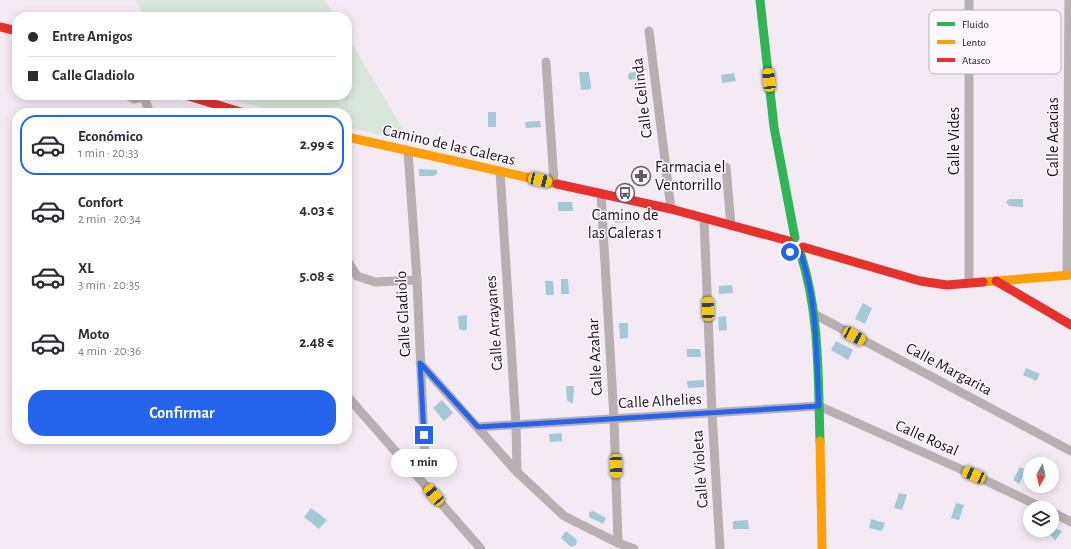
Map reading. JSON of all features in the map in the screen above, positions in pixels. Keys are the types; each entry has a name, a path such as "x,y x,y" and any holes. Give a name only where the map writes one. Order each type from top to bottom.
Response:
{"street":[{"path":"760,0 774,127 791,245 801,240 814,314 819,406 822,549"},
{"name":"Calle Acacias","path":"1069,0 1069,274"},
{"path":"0,27 12,30"},
{"name":"Calle Celinda","path":"649,31 671,209"},
{"path":"546,62 554,183"},
{"name":"Calle Vides","path":"969,74 969,282"},
{"path":"201,100 228,108"},
{"name":"Camino de las Galeras","path":"352,138 671,209 791,245 796,254 802,250"},
{"name":"Calle Gladiolo","path":"408,151 417,280 425,464 416,473"},
{"path":"726,167 731,226"},
{"name":"Calle Arrayanes","path":"500,171 516,425 517,472"},
{"name":"Calle Azahar","path":"601,194 614,419 618,543"},
{"name":"Calle Violeta","path":"704,219 712,413 720,549"},
{"path":"802,250 920,281 947,285 1069,274"},
{"path":"352,268 357,276 375,282 417,280"},
{"path":"996,281 1071,325"},
{"name":"Calle Margarita","path":"814,314 1071,451"},
{"path":"420,363 517,472 564,516 618,543 634,549"},
{"path":"352,402 481,549"},
{"name":"Calle Alhelies","path":"478,427 819,406"},
{"name":"Calle Rosal","path":"819,406 974,475 1028,501"},
{"path":"1059,516 1071,522"}],"shaded area":[{"path":"135,0 325,0 332,12 142,12"},
{"path":"352,44 404,130 391,137 352,128 352,108 264,108 232,100 352,100"}],"water":[{"path":"644,70 645,77 630,80 628,78 629,73"},
{"path":"579,72 589,72 591,89 581,90"},
{"path":"734,73 736,81 722,83 721,75"},
{"path":"488,112 496,112 496,127 488,127"},
{"path":"540,121 541,127 526,128 525,122"},
{"path":"419,169 437,170 437,174 433,176 419,176"},
{"path":"1009,199 1023,199 1023,207 1009,206 1006,202"},
{"path":"558,202 572,202 573,211 558,211"},
{"path":"629,214 632,219 629,219 629,222 615,223 614,215"},
{"path":"561,279 568,279 569,294 561,294"},
{"path":"545,281 553,281 554,295 546,295"},
{"path":"732,285 733,293 719,294 719,286"},
{"path":"863,303 872,308 865,324 855,319"},
{"path":"467,315 467,329 464,331 459,329 458,316"},
{"path":"726,316 727,330 719,331 718,317"},
{"path":"619,323 628,323 628,338 620,339"},
{"path":"836,341 853,350 848,360 831,350"},
{"path":"687,349 700,349 701,357 687,357"},
{"path":"1026,368 1040,374 1036,381 1023,375"},
{"path":"704,380 704,387 688,388 687,381"},
{"path":"566,386 574,386 573,403 567,400"},
{"path":"442,400 453,413 444,421 433,408"},
{"path":"562,433 562,441 550,442 549,434"},
{"path":"704,438 705,452 697,452 696,439"},
{"path":"1020,467 1023,468 1023,476 1019,484 1013,480"},
{"path":"899,493 907,495 902,510 894,508"},
{"path":"956,503 964,505 959,520 951,518"},
{"path":"311,508 327,520 319,529 304,517"},
{"path":"593,511 606,518 603,524 589,517 589,512"},
{"path":"871,519 885,523 882,531 869,528"},
{"path":"748,520 749,529 733,529 733,521"},
{"path":"566,531 577,540 576,545 571,547 561,538"},
{"path":"1053,537 1058,537 1055,541"}],"traffic: fast":[{"path":"760,0 774,127 795,238"},
{"path":"800,252 807,275 815,322 820,441"}],"traffic: slow":[{"path":"352,138 557,184"},
{"path":"983,282 1071,275"},
{"path":"820,441 822,549"}],"traffic: jam":[{"path":"0,27 12,30"},
{"path":"201,100 228,108"},
{"path":"557,184 671,209 789,241"},
{"path":"803,247 920,281 947,285 983,282"},
{"path":"996,281 1071,325"}],"place":[{"name":"Farmacia el Ventorrillo","path":"641,176"},
{"name":"Camino de las Galeras 1","path":"625,193"}],"route":[{"path":"424,435 420,363 478,427 819,406 814,314 806,268 800,252 796,254 790,252"}]}
